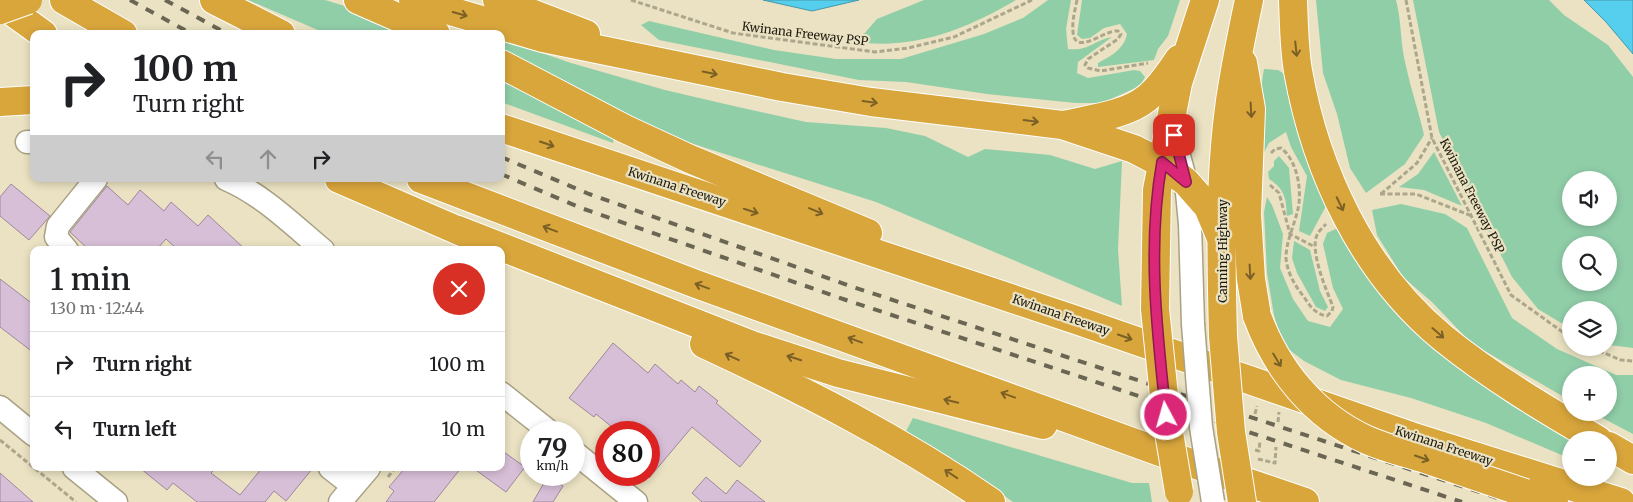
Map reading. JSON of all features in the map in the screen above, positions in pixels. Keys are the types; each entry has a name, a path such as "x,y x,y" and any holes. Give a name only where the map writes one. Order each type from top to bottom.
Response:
{"highway":[{"path":"0,10 28,0"},
{"path":"64,0 116,30"},
{"path":"214,0 273,30"},
{"path":"358,0 427,30"},
{"path":"413,0 542,38 782,88 871,102 1062,125 1134,149 1162,162 1186,182 1208,208 1221,238"},
{"path":"497,0 662,63"},
{"path":"1180,497 1166,415 1155,309 1156,196 1170,120 1188,47 1205,0"},
{"name":"Canning Highway","path":"1242,502 1231,432 1223,336 1221,238 1230,102 1249,0"},
{"path":"1292,0 1298,69 1318,147 1334,192 1380,270 1415,312 1456,348 1549,411 1583,431"},
{"path":"0,3 37,30"},
{"path":"1240,44 1251,109 1247,214 1251,279 1257,316 1270,347 1283,369 1300,391 1332,419 1368,440 1554,502"},
{"path":"1062,125 1112,114 1142,102 1155,91 1188,47"},
{"path":"505,66 624,128 690,159 1079,321"},
{"path":"0,102 30,100"},
{"name":"Kwinana Freeway","path":"505,129 1079,321 1411,436 1621,502"},
{"path":"346,182 492,246"},
{"path":"428,182 687,281 1185,461 1305,502"},
{"path":"458,230 499,246"},
{"path":"505,248 752,345 838,373 1185,461"},
{"path":"505,252 822,400 948,472 991,502"},
{"path":"1617,451 1633,460"}],"street":[{"path":"1170,120 1186,182 1190,224 1193,324 1201,427 1213,502"},
{"path":"64,246 56,237 58,226 94,182"},
{"path":"234,182 269,205 318,246"},
{"path":"505,396 536,421"},
{"path":"0,407 30,432"},
{"path":"585,461 636,502"},
{"path":"78,471 116,502"},
{"path":"332,471 346,494 365,471"}],"path":[{"name":"Kwinana Freeway PSP","path":"631,0 733,33 875,52 908,48 954,37 1032,0"},
{"path":"1077,0 1073,30 1074,38 1078,42 1086,43 1112,30 1118,31 1121,34 1118,39 1088,59 1085,65 1088,68 1102,72 1155,63"},
{"name":"Kwinana Freeway PSP","path":"1406,0 1432,138 1512,295 1562,331"},
{"path":"1432,138 1417,163 1380,194 1416,194 1473,216"},
{"path":"1269,155 1275,149 1281,148 1288,154 1295,168 1299,188 1298,211 1290,234 1286,256 1287,266 1292,278 1314,310 1321,315 1327,316 1332,312 1333,307 1324,284 1315,247 1317,234 1330,220"},
{"path":"1269,184 1279,193 1290,234 1315,247"},
{"path":"1611,356 1621,360 1633,361"},
{"path":"1255,414 1257,405"},
{"path":"0,440 30,464"},
{"path":"1259,451 1260,441"},
{"path":"1253,457 1275,463 1276,447"},
{"path":"38,471 76,502"}],"green space":[{"path":"248,0 325,0 371,14 407,30 318,30"},
{"path":"924,0 1016,0 979,20 940,35 899,43 857,42 877,19"},
{"path":"1048,0 1071,0 1066,29 1068,49 1081,49 1112,37 1078,62 1077,73 1088,78 1134,70 1140,71 1145,77 1140,86 1102,103 1076,103 987,94 906,82 859,80 659,40 641,25 649,21 774,50 836,59 901,59 984,34 1023,18"},
{"path":"1082,0 1180,0 1168,36 1158,49 1154,60 1098,67 1098,63 1120,48 1127,34 1120,24 1104,28 1090,38 1082,39 1077,35"},
{"path":"1316,0 1396,0 1404,58 1424,135 1405,164 1366,193 1350,168 1337,114 1323,73"},
{"path":"1413,0 1549,0 1564,15 1608,45 1633,77 1633,348 1617,346 1617,301 1562,301 1562,324 1538,309 1512,277 1439,132"},
{"path":"505,40 571,63 665,90 725,104 806,122 886,128 925,136 968,157 985,149 1050,155 1095,169 1122,161 1118,249 1122,306 876,202 684,141 600,102 547,72 505,53"},
{"path":"1264,69 1278,70 1289,77 1291,90 1289,103 1298,120 1314,175 1326,206 1310,236 1299,231 1307,176 1291,147 1286,132 1269,143 1255,170 1260,94"},
{"path":"505,78 615,131 613,143 505,103"},
{"path":"1434,152 1462,206 1424,190 1399,187 1418,174"},
{"path":"1279,156 1289,168 1293,214 1287,216 1284,194 1269,179 1268,172 1274,166 1274,161"},
{"path":"1267,197 1283,234 1280,268 1293,299 1308,321 1330,327 1343,309 1333,288 1323,244 1327,233 1340,227 1407,323 1465,373 1562,434 1562,455 1486,423 1411,398 1341,380 1304,361 1283,345 1274,315 1267,273 1264,212"},
{"path":"1401,204 1445,214 1467,228 1512,318 1562,351 1562,356 1573,356 1596,366 1562,366 1562,396 1471,343 1433,303 1403,277 1377,235 1372,210"},
{"path":"1294,241 1310,250 1320,291 1328,307 1325,311 1316,307 1297,273 1292,258"},
{"path":"1617,375 1633,375 1633,434 1608,421 1617,421"},
{"path":"913,418 1132,483 1149,483 1152,502 1013,502 948,456 904,435"}],"water":[{"path":"763,0 859,0 812,11"},
{"path":"1584,0 1633,0 1633,54 1606,22"}],"building":[{"path":"11,184 50,216 29,240 0,216 0,197"},
{"path":"107,186 128,205 140,190 164,211 171,202 198,226 208,215 242,246 174,246 166,239 160,246 85,246 70,232"},
{"path":"0,279 30,302 30,350 0,327"},
{"path":"613,343 648,373 655,364 678,384 681,380 695,392 699,386 761,441 740,467 692,427 660,465 660,421 605,421 596,414 594,417 569,398"},
{"path":"505,453 520,463 520,474 506,492 477,471 505,471"},
{"path":"144,471 213,471 211,473 240,495 260,471 311,471 286,501 274,491 265,502 197,502 173,483 167,490"},
{"path":"402,471 459,471 434,502 386,502 394,491 389,487"},
{"path":"0,473 33,502 0,502"},
{"path":"706,477 726,494 737,480 765,502 702,502 692,493"},
{"path":"542,486 563,486 553,502 533,502"}],"railway":[{"path":"130,0 185,30"},
{"path":"165,0 221,30"},
{"path":"505,159 589,194 853,287 1510,502"},
{"path":"505,176 581,208 846,300 1462,502"}],"route":[{"path":"1166,415 1155,309 1154,260 1157,190 1162,162 1186,182 1174,135"}]}
